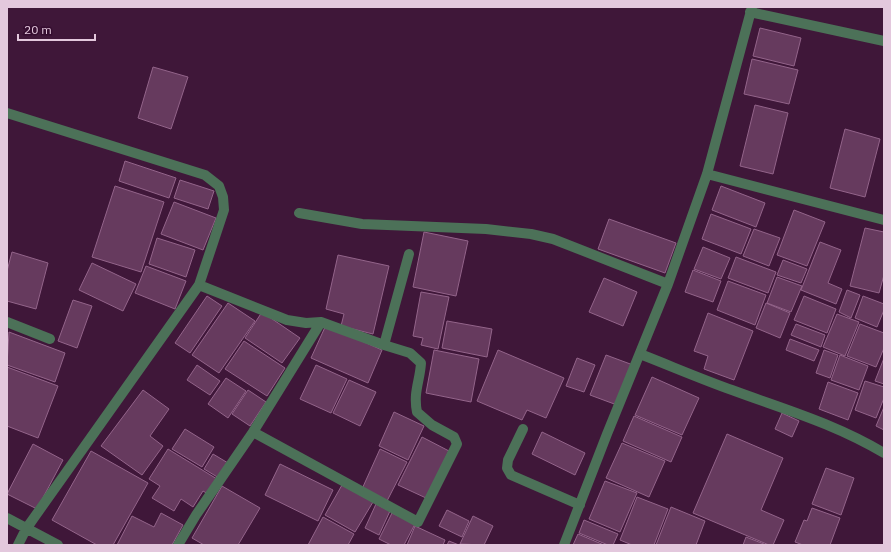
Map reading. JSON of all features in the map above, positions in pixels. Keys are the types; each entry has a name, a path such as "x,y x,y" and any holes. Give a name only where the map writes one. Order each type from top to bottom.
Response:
{"street":[{"path":"564,545 668,284 707,174 751,9 884,41"},
{"path":"7,113 205,174 219,186 223,197 224,210 199,285 26,529 18,545"},
{"path":"707,174 884,220"},
{"path":"299,213 362,224 486,229 531,234 553,239 668,284"},
{"path":"384,345 409,254"},
{"path":"199,285 287,320 306,323 321,322 410,353 421,363 420,374 415,389 417,412 432,425 454,437 458,444 418,522 253,432"},
{"path":"7,322 50,339"},
{"path":"178,545 196,515 253,432 321,322"},
{"path":"640,354 732,390 825,423 859,438 884,453"},
{"path":"523,429 508,460 507,468 511,475 580,505"},
{"path":"7,518 58,545"}],"building":[{"path":"760,28 801,38 794,66 753,56"},
{"path":"752,59 798,70 789,104 744,94"},
{"path":"153,67 188,77 171,129 138,118"},
{"path":"755,105 788,113 773,174 740,166"},
{"path":"845,129 880,139 865,197 830,188"},
{"path":"125,161 176,178 169,198 119,181"},
{"path":"180,180 214,191 208,209 174,198"},
{"path":"115,186 164,202 141,272 92,257"},
{"path":"721,186 765,203 756,227 712,210"},
{"path":"174,202 216,218 203,250 161,234"},
{"path":"794,210 825,222 807,266 777,255"},
{"path":"711,214 751,229 741,254 702,239"},
{"path":"609,219 676,243 665,273 598,249"},
{"path":"865,228 884,232 884,275 879,293 850,286"},
{"path":"754,229 780,238 769,266 743,256"},
{"path":"424,232 468,241 456,296 413,287"},
{"path":"157,238 195,250 186,277 149,264"},
{"path":"820,242 841,250 828,283 842,289 836,304 801,290"},
{"path":"703,247 730,258 721,279 694,269"},
{"path":"12,252 48,263 36,309 7,301 7,271"},
{"path":"338,255 389,266 373,334 341,326 344,314 326,309"},
{"path":"736,257 776,272 768,293 728,278"},
{"path":"783,260 807,269 801,283 777,275"},
{"path":"92,263 136,284 123,311 79,290"},
{"path":"146,266 186,281 175,309 135,293"},
{"path":"693,270 721,281 713,302 685,292"},
{"path":"777,277 802,286 791,312 767,303"},
{"path":"604,278 637,292 623,326 589,312"},
{"path":"728,281 766,295 755,325 717,310"},
{"path":"847,290 860,295 851,318 839,312"},
{"path":"421,292 449,297 438,349 421,345 423,338 413,336"},
{"path":"207,296 222,306 190,353 175,343"},
{"path":"804,296 836,309 827,333 794,320"},
{"path":"863,296 884,304 884,310 877,327 855,318"},
{"path":"73,300 92,306 77,348 58,341"},
{"path":"228,303 255,321 219,373 192,355"},
{"path":"766,303 790,313 780,338 756,328"},
{"path":"262,312 300,338 282,363 245,338"},
{"path":"708,313 753,331 734,380 704,369 708,356 694,351"},
{"path":"837,314 859,322 845,356 823,347"},
{"path":"447,321 492,329 487,357 442,348"},
{"path":"796,324 825,335 821,347 791,335"},
{"path":"860,324 884,333 884,348 876,367 847,356"},
{"path":"326,325 382,350 368,383 311,358"},
{"path":"9,332 65,353 55,382 7,365"},
{"path":"790,339 819,350 814,361 786,350"},
{"path":"244,341 285,368 267,396 225,369"},
{"path":"434,350 479,359 471,402 426,393"},
{"path":"498,350 564,378 546,418 527,410 522,420 477,401"},
{"path":"824,350 838,355 830,378 816,373"},
{"path":"606,355 633,365 617,405 590,395"},
{"path":"840,355 868,366 859,390 831,380"},
{"path":"577,358 595,365 584,392 566,386"},
{"path":"884,358 884,384 875,381"},
{"path":"197,365 220,381 210,395 187,380"},
{"path":"316,365 347,379 331,413 300,399"},
{"path":"7,367 58,386 38,438 7,426"},
{"path":"652,377 699,398 682,435 635,415"},
{"path":"226,378 246,391 228,418 208,404"},
{"path":"349,380 376,392 360,426 333,413"},
{"path":"865,381 884,387 884,398 876,418 855,410"},
{"path":"828,382 858,393 848,420 819,409"},
{"path":"143,390 169,409 150,436 163,446 142,475 101,446"},
{"path":"248,390 266,402 250,426 232,414"},
{"path":"884,407 884,430 876,426"},
{"path":"394,412 424,426 408,460 379,446"},
{"path":"782,413 799,421 792,437 775,429"},
{"path":"634,416 682,437 671,462 623,441"},
{"path":"185,429 214,447 202,467 172,449"},
{"path":"542,432 585,453 575,475 532,454"},
{"path":"727,434 783,458 761,510 784,520 773,545 769,545 693,513"},
{"path":"422,437 449,451 426,498 398,485"},
{"path":"622,443 665,461 649,497 606,478"},
{"path":"33,444 63,460 37,509 7,494"},
{"path":"168,449 217,479 208,494 203,491 193,507 181,499 174,511 152,498 160,486 149,479"},
{"path":"380,449 407,462 387,501 362,489"},
{"path":"91,451 148,483 113,545 97,545 52,520"},
{"path":"213,454 228,463 219,478 204,469"},
{"path":"280,464 333,490 318,521 265,495"},
{"path":"826,468 854,478 841,515 812,504"},
{"path":"605,481 637,493 620,532 589,519"},
{"path":"342,485 373,502 355,532 325,515"},
{"path":"222,486 260,508 238,545 204,545 192,538"},
{"path":"637,497 668,509 654,545 632,545 620,540"},
{"path":"376,504 390,511 379,535 365,528"},
{"path":"671,507 705,521 696,545 656,545"},
{"path":"812,508 840,518 830,545 803,545 795,542 804,520 807,521"},
{"path":"447,510 469,521 462,537 439,526"},
{"path":"161,513 183,525 172,545 117,545 132,516 154,527"},
{"path":"392,513 415,524 404,545 391,545 379,539"},
{"path":"473,516 493,526 484,545 460,544"},
{"path":"323,517 354,534 348,545 308,545"},
{"path":"584,520 618,534 613,545 608,545 579,533"},
{"path":"415,526 445,540 443,545 407,545"},
{"path":"578,534 604,545 573,545"},
{"path":"746,537 764,544 764,545 743,545"},
{"path":"449,541 459,545 447,545"}]}
